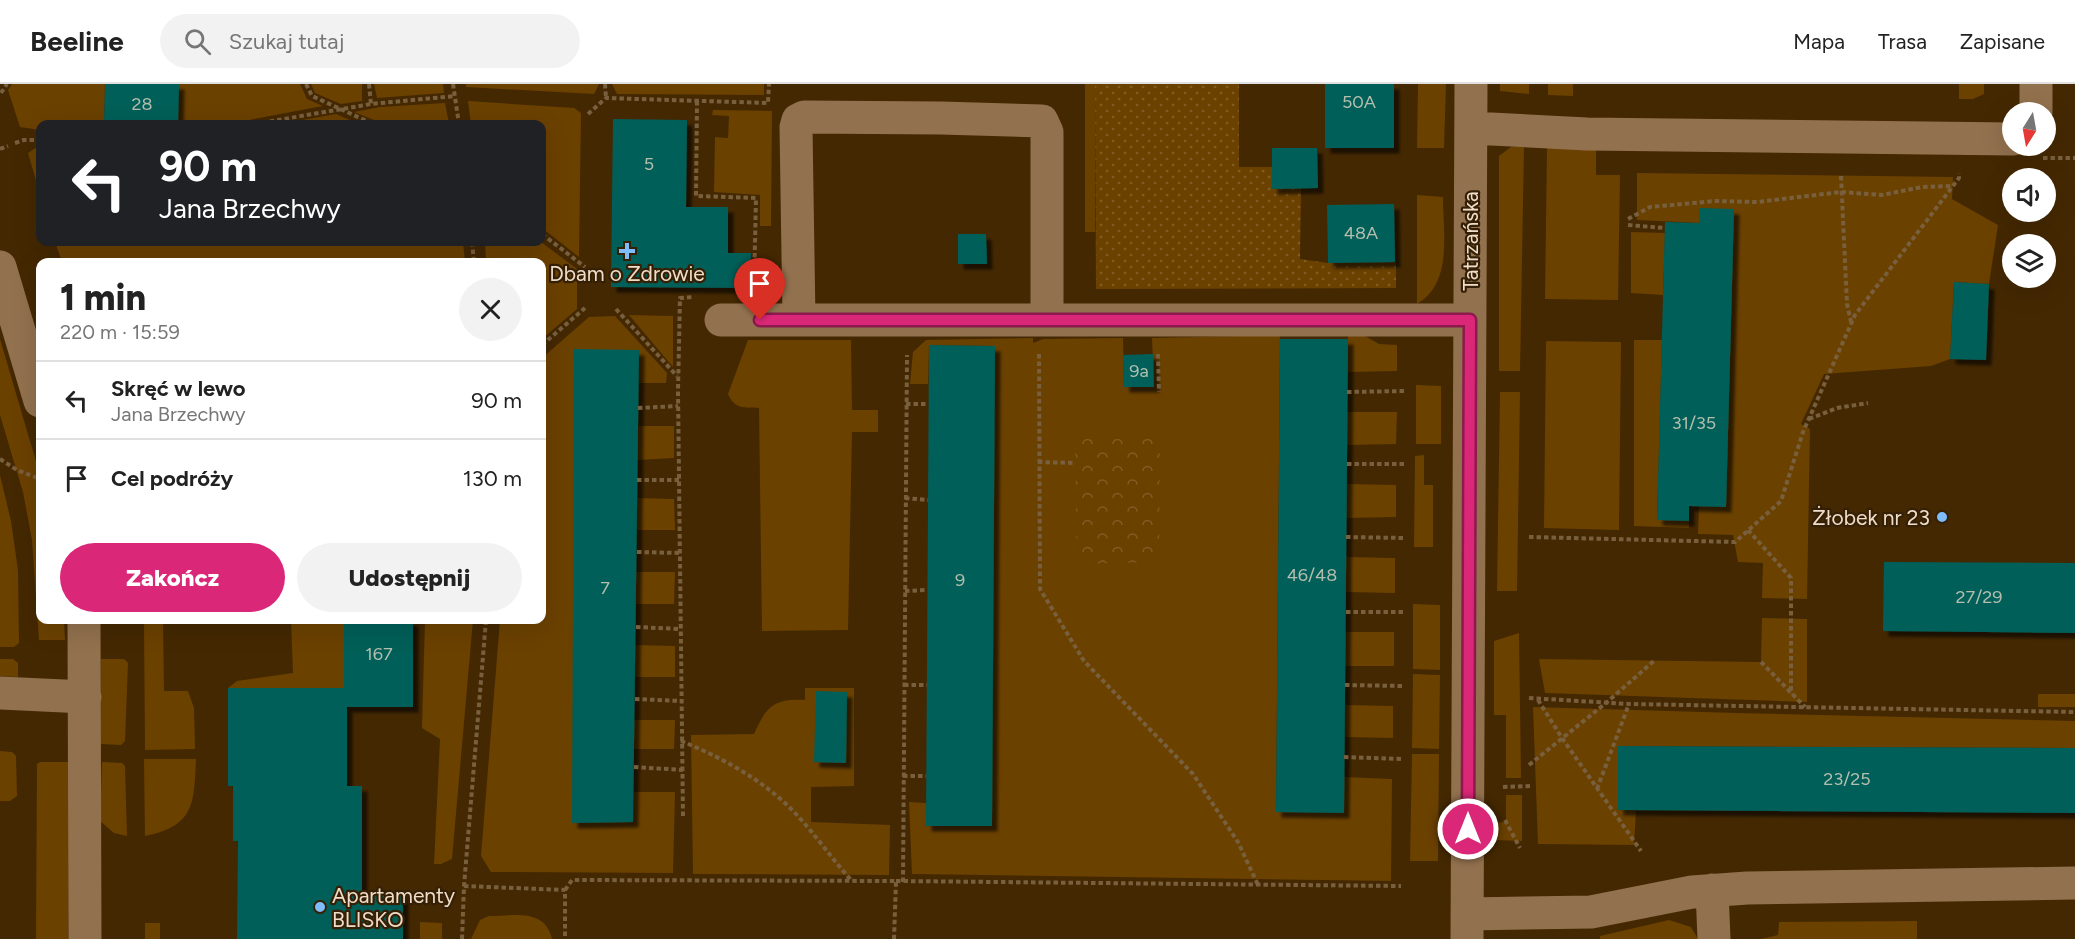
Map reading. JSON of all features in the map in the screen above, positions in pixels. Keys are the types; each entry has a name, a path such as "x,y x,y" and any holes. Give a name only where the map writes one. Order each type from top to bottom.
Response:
{"street":[{"name":"Tatrzańska","path":"1467,926 1472,84"},
{"path":"2036,84 2036,102"},
{"path":"799,320 796,127 798,120 804,117 1042,121 1047,132 1047,320"},
{"path":"1472,128 1609,135 2002,147"},
{"path":"0,267 36,388"},
{"path":"712,309 799,320 1470,320"},
{"path":"84,624 85,939"},
{"path":"0,693 85,697"},
{"path":"1467,926 1592,912 1712,890 2075,883"},
{"path":"1712,890 1714,939"}],"path":[{"path":"1,93 7,84"},
{"path":"306,84 312,96 364,120"},
{"path":"369,84 371,104"},
{"path":"453,84 458,120"},
{"path":"605,84 606,98"},
{"path":"588,114 606,98 768,103 769,84"},
{"path":"277,120 371,104 455,96"},
{"path":"697,101 696,196 756,198 753,292"},
{"path":"15,143 36,140"},
{"path":"0,149 8,146"},
{"path":"2056,154 2075,158"},
{"path":"1529,537 1735,542 1781,501 1809,419 1851,322 1959,178 1959,167"},
{"path":"1841,176 1847,304 1851,322"},
{"path":"1628,219 1650,207 1715,201 1757,202 1841,192 1882,195 1922,187 1951,186"},
{"path":"1628,225 1664,228"},
{"path":"546,237 585,267"},
{"path":"683,816 678,406 680,298 712,309"},
{"path":"546,342 585,308"},
{"path":"616,309 678,376"},
{"path":"903,882 906,361 909,347"},
{"path":"1158,349 1159,392"},
{"path":"1039,352 1040,589 1084,661 1193,774 1238,842 1258,885"},
{"path":"1347,392 1406,391"},
{"path":"906,404 928,404"},
{"path":"1809,419 1837,408 1868,404"},
{"path":"638,408 678,406"},
{"path":"0,459 17,470 36,477"},
{"path":"1038,462 1075,463"},
{"path":"1347,464 1406,464"},
{"path":"637,480 679,480"},
{"path":"905,498 928,500"},
{"path":"1748,530 1791,578 1791,694"},
{"path":"1346,537 1404,538"},
{"path":"637,552 680,553"},
{"path":"905,591 927,590"},
{"path":"1346,612 1404,612"},
{"path":"462,939 464,886 486,624"},
{"path":"636,627 680,629"},
{"path":"1529,765 1655,660"},
{"path":"1761,662 1806,708"},
{"path":"904,685 927,685"},
{"path":"1345,685 1402,686"},
{"path":"1529,698 1629,704 2075,712"},
{"path":"634,699 681,701"},
{"path":"1538,699 1562,738 1641,851"},
{"path":"1597,789 1629,704"},
{"path":"681,741 701,749 756,780 772,793 794,812 852,881"},
{"path":"1344,757 1402,759"},
{"path":"634,767 683,770"},
{"path":"903,776 926,776"},
{"path":"1500,787 1530,786"},
{"path":"1503,816 1520,848"},
{"path":"565,939 565,890 572,880 1401,886"},
{"path":"894,939 896,881"},
{"path":"464,886 565,890"}],"green space":[{"path":"12,84 105,84 104,120 36,120 36,129 20,127 8,90"},
{"path":"179,84 300,84 307,99 323,106 249,120 178,120"},
{"path":"311,84 362,84 362,101 341,104 315,93"},
{"path":"374,84 443,84 444,93 377,98"},
{"path":"466,84 599,84 594,94 466,87"},
{"path":"612,84 764,84 764,95 617,94"},
{"path":"1085,84 1095,84 1095,232 1085,232"},
{"path":"1095,84 1239,84 1239,167 1272,167 1301,188 1300,259 1328,263 1396,262 1396,288 1096,289"},
{"path":"1418,84 1446,84 1444,148 1417,148"},
{"path":"1500,84 1529,84 1529,94 1500,91"},
{"path":"1548,84 1573,84 1573,96 1548,95"},
{"path":"1959,84 1984,84 1984,94 1973,99 1959,99"},
{"path":"468,101 574,108 581,113 579,257 546,231 546,120 470,120"},
{"path":"445,103 448,120 374,120 354,112 380,107"},
{"path":"713,110 772,111 771,226 760,226 760,195 714,192 715,137 728,138 729,116 712,115"},
{"path":"336,114 350,120 302,120"},
{"path":"1524,146 1520,371 1499,371 1499,156 1511,147"},
{"path":"1547,147 1596,148 1596,175 1620,175 1618,300 1545,299"},
{"path":"36,148 36,180 28,153"},
{"path":"1637,173 1953,177 1952,199 1998,225 1989,284 1954,282 1950,359 1931,366 1824,374 1801,424 1810,429 1807,599 1762,598 1763,563 1738,562 1733,535 1698,534 1699,506 1726,507 1700,208 1699,223 1637,220"},
{"path":"1417,195 1443,197 1444,256 1436,283 1428,295 1417,304"},
{"path":"1631,232 1665,233 1663,295 1631,293"},
{"path":"56,246 463,246 465,258 61,258"},
{"path":"485,246 546,246 577,269 577,309 546,336 546,258 486,258"},
{"path":"629,315 673,316 673,367"},
{"path":"615,316 667,373 666,383 639,383 639,350 574,350 633,822 634,792 675,792 673,873 491,872 481,856 500,624 546,624 546,355 589,317"},
{"path":"1280,335 1276,812 1344,813 1344,777 1392,779 1391,881 912,874 909,802 926,803 926,826 992,826 995,346 929,345 928,384 910,384 913,352 926,340 1033,338 1033,343 1043,339 1123,338 1124,387 1154,386 1152,338"},
{"path":"1348,336 1365,336 1379,344 1397,345 1397,371 1347,372"},
{"path":"0,339 36,461 36,597 32,540 23,492 0,415"},
{"path":"748,340 851,340 852,410 878,410 878,432 852,432 848,630 762,631 759,408 737,405 728,394"},
{"path":"1634,340 1662,340 1657,519 1689,521 1689,528 1634,526"},
{"path":"1546,341 1621,342 1619,530 1544,528"},
{"path":"1416,385 1441,386 1441,444 1416,444"},
{"path":"1500,392 1520,392 1517,591 1497,591"},
{"path":"1347,412 1397,412 1396,444 1347,445"},
{"path":"638,426 674,426 674,458 637,460"},
{"path":"1075,439 1160,439 1159,562 1077,564"},
{"path":"1424,455 1424,485 1433,485 1433,547 1414,547 1415,456"},
{"path":"0,475 11,521 18,570 19,643 14,647 0,647"},
{"path":"1347,484 1396,485 1396,517 1346,518"},
{"path":"637,498 674,499 675,530 637,530"},
{"path":"1346,557 1395,558 1395,593 1346,592"},
{"path":"636,572 675,572 674,604 636,604"},
{"path":"1413,604 1440,605 1440,670 1413,669"},
{"path":"1762,618 1807,619 1807,702 1545,693 1539,659 1761,662"},
{"path":"38,624 64,624 65,640 39,640"},
{"path":"144,624 163,624 164,691 188,691 194,708 195,749 145,750"},
{"path":"291,624 344,624 344,688 228,688 237,681 293,673"},
{"path":"425,624 473,624 452,859 441,864 434,864 440,739 422,728"},
{"path":"1345,632 1394,632 1394,666 1345,666"},
{"path":"1519,633 1521,778 1506,778 1506,715 1494,715 1494,641"},
{"path":"635,645 675,646 675,677 635,677"},
{"path":"0,659 13,659 18,663 18,677 0,676"},
{"path":"101,659 124,659 128,663 125,741 121,745 100,744"},
{"path":"1413,674 1440,675 1439,749 1412,748"},
{"path":"805,688 854,688 854,786 811,787 811,822 890,825 889,875 693,874 691,735 754,734 772,706 786,701 805,700"},
{"path":"2038,694 2075,694 2075,707 2038,707"},
{"path":"1345,705 1393,706 1393,738 1345,737"},
{"path":"1533,707 2075,721 2075,748 1619,746 1618,810 1636,811 1634,845 1538,844"},
{"path":"634,720 675,720 674,749 634,749"},
{"path":"0,751 12,752 16,756 17,796 10,801 0,801"},
{"path":"1412,754 1439,754 1438,861 1410,861"},
{"path":"144,759 196,759 192,800 183,819 161,832 145,836"},
{"path":"40,762 69,762 68,939 36,939 37,764"},
{"path":"102,762 122,763 125,766 127,836 114,833 100,821"},
{"path":"1506,795 1522,795 1522,841 1494,840 1494,823 1506,822"},
{"path":"518,915 536,918 543,922 552,939 471,939 480,920 489,916"},
{"path":"1669,920 1691,927 1698,939 1600,939 1600,936"},
{"path":"1917,921 1917,939 1761,939 1778,935 1779,922"},
{"path":"420,922 442,923 442,939 420,939"},
{"path":"145,923 160,923 160,939 145,939"}],"building":[{"path":"105,84 179,84 178,120 104,120"},
{"path":"1325,84 1394,84 1394,148 1325,148"},
{"path":"613,119 687,120 686,207 728,207 728,253 751,253 750,288 611,287"},
{"path":"1272,148 1317,148 1318,188 1272,189"},
{"path":"1394,204 1395,262 1328,263 1327,205"},
{"path":"1699,208 1734,209 1726,507 1689,506 1689,521 1657,520 1665,222 1699,223"},
{"path":"958,234 986,234 987,264 958,264"},
{"path":"1954,282 1989,284 1986,360 1950,359"},
{"path":"1280,339 1348,339 1344,813 1276,812"},
{"path":"929,345 995,346 992,826 926,826"},
{"path":"574,349 639,350 633,822 572,823"},
{"path":"1153,354 1154,387 1124,387 1123,355"},
{"path":"1884,562 2075,563 2075,633 1883,631"},
{"path":"344,624 413,624 413,707 347,707 347,786 362,786 362,894 403,894 403,939 237,939 238,841 233,841 233,786 228,786 228,688 344,688"},
{"path":"816,691 847,692 846,763 814,762"},
{"path":"1618,746 2075,748 2075,813 1618,810"}],"place":[{"name":"Dbam o Zdrowie","path":"627,251"},
{"name":"Żłobek nr 23","path":"1942,517"},
{"name":"Apartamenty BLISKO","path":"320,907"}],"route":[{"path":"760,320 1470,320 1468,829"}]}
